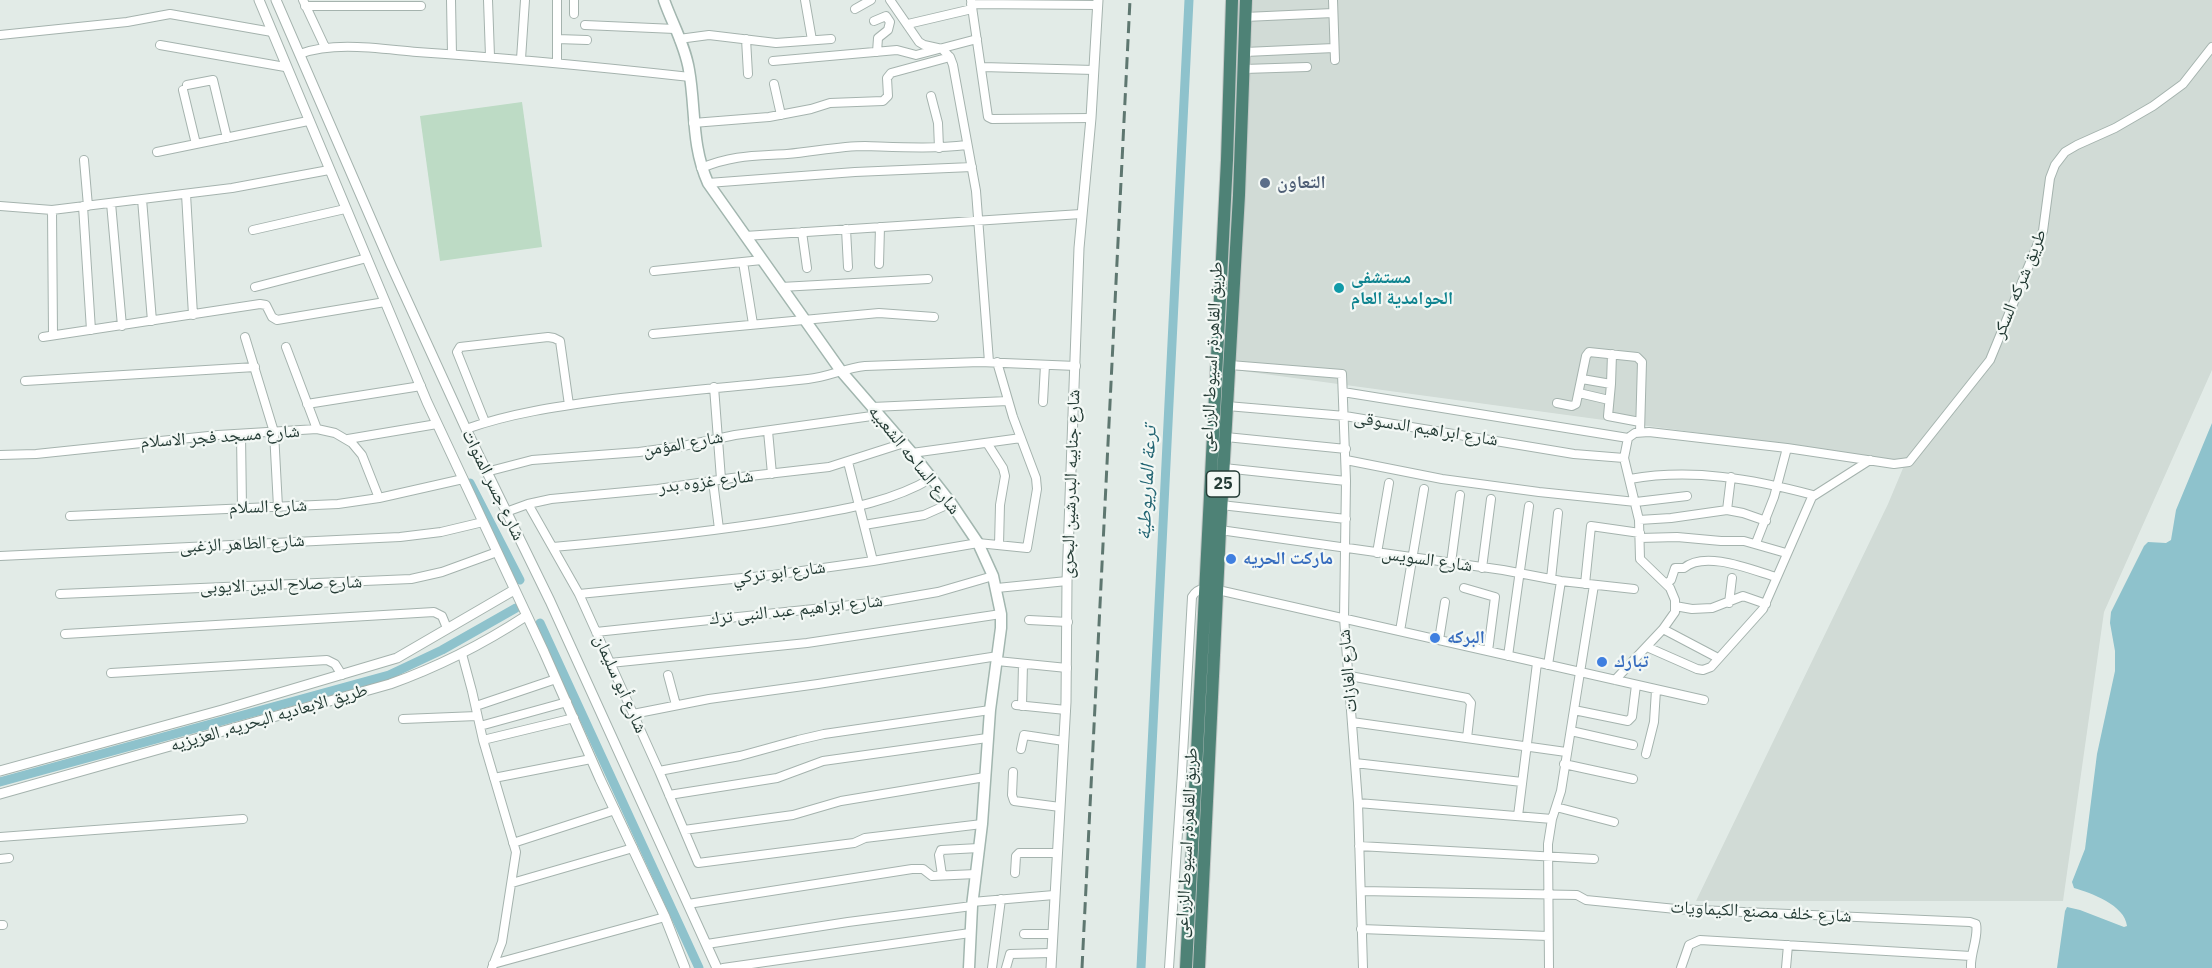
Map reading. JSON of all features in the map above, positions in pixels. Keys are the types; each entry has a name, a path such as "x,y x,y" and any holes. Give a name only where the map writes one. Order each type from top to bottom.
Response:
{"highway":[{"name":"طريق القاهرة, اسيوط الزراعى","path":"1185,968 1227,160 1232,0"},
{"name":"طريق القاهرة, اسيوط الزراعى","path":"1199,968 1246,0"}],"main road":[{"name":"شارع الساحه الشعبيه","path":"664,0 685,54 701,168 708,183 841,371 904,443 951,503 978,543 997,588 1001,614 998,658 987,738 982,824 972,904 969,968"}],"street":[{"name":"شارع جسر المنوات","path":"259,0 420,386 665,916 685,968"},
{"name":"شارع جسر المنوات","path":"276,0 391,265 486,472 550,601 717,968"},
{"path":"451,0 452,54"},
{"path":"488,0 490,56"},
{"path":"521,58 525,0"},
{"path":"557,0 557,63"},
{"path":"574,0 574,14"},
{"path":"805,0 812,40"},
{"path":"855,9 871,0"},
{"path":"890,0 921,44 942,49 950,57 964,115 972,167 993,362 1021,438 912,453"},
{"path":"1333,0 1335,60"},
{"path":"908,24 971,4 1098,2"},
{"name":"شارع جنابيه البدرشين البحرى","path":"1051,968 1066,710 1067,581 1081,214 1091,118 1098,2"},
{"path":"325,47 304,3 421,6"},
{"path":"971,4 982,67 985,113 989,119 1091,118"},
{"path":"1245,17 1333,13"},
{"path":"0,35 127,22 170,14 272,32"},
{"path":"874,21 887,17 891,25 878,38 877,52"},
{"path":"585,25 776,42 831,39"},
{"path":"557,39 587,40"},
{"path":"746,39 748,74"},
{"path":"773,61 900,50 913,56 977,39"},
{"path":"160,45 285,67"},
{"path":"300,54 325,47 490,56 690,77"},
{"name":"طريق شركه السكر","path":"1870,460 1904,464 1912,459 1990,360 2043,231 2050,178 2055,165 2065,152 2153,106 2183,84 2212,47"},
{"path":"1245,52 1334,48"},
{"path":"693,123 742,121 781,115 830,103 883,101 888,96 887,78 891,73 950,57"},
{"path":"982,67 1094,70"},
{"path":"1244,69 1307,67"},
{"path":"196,144 185,88 213,80 227,138"},
{"path":"774,84 781,115"},
{"path":"931,96 939,147"},
{"path":"157,152 308,121"},
{"path":"701,168 733,157 750,155 864,146 967,145"},
{"path":"84,160 91,330"},
{"path":"708,183 855,172 972,167"},
{"path":"0,206 52,210 232,188 329,170"},
{"path":"186,194 193,315"},
{"path":"141,199 152,321"},
{"path":"111,203 122,326"},
{"path":"253,230 345,209"},
{"path":"52,210 53,335"},
{"path":"745,236 1081,214"},
{"path":"879,264 880,226"},
{"path":"846,229 848,267"},
{"path":"802,232 807,268"},
{"path":"255,287 367,258"},
{"path":"654,271 762,260"},
{"path":"743,262 753,324"},
{"path":"781,287 928,279"},
{"path":"43,337 263,304 277,320 385,302"},
{"path":"653,334 879,313 934,317"},
{"path":"245,337 274,432 278,507"},
{"path":"485,422 457,352 460,347 548,337 557,339 560,341 569,405"},
{"path":"286,346 317,429"},
{"path":"1557,403 1575,405 1586,356 1589,352 1640,359 1642,362 1640,432"},
{"path":"1612,354 1607,413 1609,417 1640,422"},
{"path":"466,429 517,413 714,387 818,378 865,366 993,362 1076,366"},
{"path":"1043,402 1045,364"},
{"name":"شارع الغازات","path":"1230,365 1342,374 1346,449 1344,618 1358,803 1363,968"},
{"path":"25,381 255,367"},
{"path":"1582,379 1611,384"},
{"path":"307,404 420,386"},
{"path":"714,387 718,439 719,530"},
{"path":"1343,392 1628,438 1640,432 1787,448 1870,460"},
{"path":"1579,393 1609,400"},
{"name":"شارع المؤمن","path":"486,472 532,460 639,452 876,411 1008,401"},
{"name":"شارع ابراهيم الدسوقى","path":"1227,406 1345,416 1574,454 1624,458"},
{"name":"شارع مسجد فجر الاسلام","path":"0,455 36,454 317,429 335,432 348,439 437,424"},
{"path":"768,431 772,474"},
{"path":"241,434 242,508"},
{"path":"1226,436 1346,449"},
{"name":"شارع ابو تركي","path":"579,594 773,575 978,543 1025,548 1028,546 1037,483 1033,466 1021,438"},
{"path":"1615,680 1663,629 1674,615 1675,606 1673,594 1666,584 1640,559 1639,520 1624,458 1628,438"},
{"path":"348,439 362,455 379,498"},
{"name":"شارع غزوه بدر","path":"506,512 551,499 658,489 829,467 904,443"},
{"path":"987,443 1003,468 1005,476 1000,505 999,545"},
{"path":"1756,543 1778,486 1787,448"},
{"path":"1346,460 1490,486 1636,502 1687,496"},
{"path":"1647,647 1703,670 1711,667 1766,604 1786,553 1813,495 1870,460"},
{"path":"848,462 873,561"},
{"path":"1224,468 1346,481"},
{"path":"1630,479 1668,474 1731,477 1813,495"},
{"path":"1727,510 1731,477"},
{"path":"553,547 719,530 859,506 898,496 932,478"},
{"name":"شارع السلام","path":"70,516 338,504 379,498 463,479"},
{"path":"1377,553 1389,483"},
{"path":"1400,631 1424,489"},
{"path":"1451,563 1460,495"},
{"path":"1482,568 1491,499"},
{"path":"864,525 924,515 951,503"},
{"name":"شارع أبو سليمان","path":"528,504 579,594 698,863 854,843 865,838 982,824"},
{"path":"1221,505 1346,519"},
{"path":"1508,656 1529,506"},
{"path":"1639,520 1727,510 1766,521"},
{"path":"1551,579 1558,513"},
{"name":"شارع الطاهر الزغبى","path":"0,556 399,537 441,532 483,522"},
{"path":"1585,584 1591,526 1640,535 1756,543 1786,553"},
{"name":"شارع السويس","path":"1220,530 1634,590"},
{"name":"شارع صلاح الدين الايوبى","path":"60,594 411,579 442,572 497,552"},
{"path":"1666,584 1671,580 1674,569 1708,560 1776,577"},
{"name":"شارع ابراهيم عبد النبى ترك","path":"596,632 890,600 938,592 993,576"},
{"path":"1729,603 1731,578"},
{"path":"997,588 1067,581"},
{"path":"1548,665 1561,581"},
{"path":"1549,968 1547,856 1552,819 1571,731 1594,585"},
{"path":"1169,968 1191,597 1195,592 1205,587 1704,700"},
{"path":"1464,588 1495,597 1488,651"},
{"name":"طريق الابعاديه البحريه, العزيزيه","path":"0,771 397,658 514,590"},
{"path":"1675,606 1704,609 1746,596 1766,604"},
{"path":"1439,640 1445,602"},
{"path":"65,634 434,612 442,616 447,628"},
{"path":"610,663 807,643 1001,614"},
{"name":"طريق الابعاديه البحريه, العزيزيه","path":"0,794 390,684 462,654 526,616"},
{"path":"1029,620 1068,622"},
{"path":"1663,629 1718,658"},
{"path":"462,654 483,740 517,858 502,942 492,966"},
{"path":"633,714 676,705 998,658 1023,664 1067,668"},
{"path":"111,673 327,660 334,664 342,675"},
{"path":"1518,816 1537,663"},
{"path":"1023,664 1019,705 1066,710"},
{"path":"668,675 676,705"},
{"path":"1350,676 1467,698 1471,704 1467,738"},
{"path":"476,706 556,679"},
{"path":"1574,710 1628,721 1632,717 1636,685"},
{"path":"1647,754 1654,722 1656,690"},
{"path":"480,726 567,702"},
{"path":"659,771 752,753 816,736 990,710"},
{"path":"403,719 477,716"},
{"path":"483,740 574,718"},
{"path":"1353,722 1566,752"},
{"path":"1571,731 1633,745"},
{"path":"1021,749 1024,735 1064,741"},
{"path":"669,795 777,778 823,761 987,738"},
{"path":"494,778 591,759"},
{"path":"1355,763 1522,782"},
{"path":"1564,764 1633,779"},
{"path":"1013,772 1012,797 1014,801 1060,807"},
{"path":"684,830 793,815 841,801 985,777"},
{"path":"1358,803 1552,819"},
{"path":"1556,807 1614,822"},
{"path":"513,843 615,810"},
{"path":"0,837 243,819"},
{"path":"1359,846 1594,859"},
{"path":"512,883 633,848"},
{"path":"942,875 939,855 941,850 979,848"},
{"path":"1016,873 1019,853 1057,853"},
{"path":"688,904 912,869 923,869 930,875 976,874"},
{"name":"شارع خلف مصنع الكيماويات","path":"1360,891 1577,895 1586,900 1676,909 1971,922 1976,924 1977,928 1971,956"},
{"path":"707,944 1000,899 1054,895"},
{"path":"992,968 1000,899"},
{"path":"492,966 665,916"},
{"path":"1361,929 1548,936"},
{"path":"723,968 970,933"},
{"path":"1024,934 1052,934"},
{"path":"1681,968 1689,945 1700,940 1971,956 1971,968"},
{"path":"1786,968 1788,945"},
{"path":"1006,968 1010,954 1051,952"}],"shaded area":[{"path":"1253,0 2212,0 2212,370 2104,612 2063,901 1696,901 1888,504 1906,461 1235,370"}],"green space":[{"path":"522,102 542,247 440,261 420,116"}],"water":[{"path":"2212,423 2212,968 2057,968 2067,907 2124,927 2127,926 2125,919 2114,906 2074,888 2072,882 2085,849 2097,754 2115,671 2111,612 2144,546 2148,542 2166,543 2171,540 2176,510"}],"waterway":[{"name":"ترعة الماريوطية","path":"1141,968 1189,0"},
{"path":"470,483 520,580"},
{"path":"0,782 389,675 442,650 516,608"},
{"path":"540,623 699,968"}],"railway":[{"path":"1082,968 1130,0"}],"place":[{"name":"التعاون","path":"1265,183"},
{"name":"مستشفى الحوامدية العام","path":"1339,288"},
{"name":"ماركت الحريه","path":"1231,559"},
{"name":"البركه","path":"1435,638"},
{"name":"تبارك","path":"1602,662"}]}
